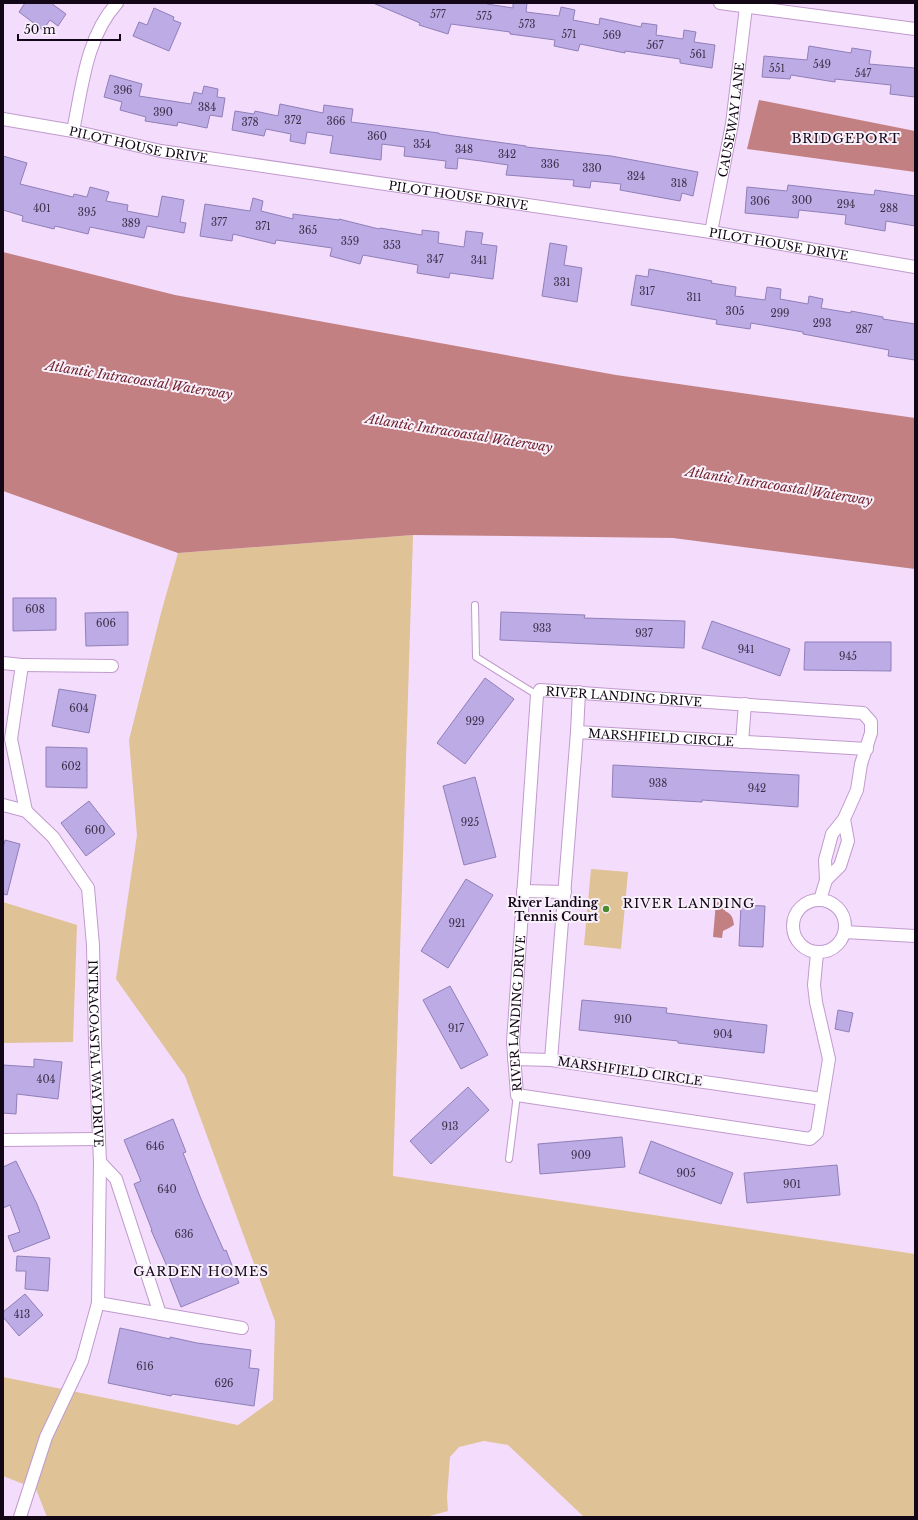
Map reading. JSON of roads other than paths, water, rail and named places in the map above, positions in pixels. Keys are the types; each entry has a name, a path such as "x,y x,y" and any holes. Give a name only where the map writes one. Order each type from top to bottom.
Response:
{"street":[{"path":"73,131 84,76 94,39 112,8 117,3"},
{"path":"720,3 915,29"},
{"name":"CAUSEWAY LANE","path":"712,232 732,124 746,7"},
{"name":"PILOT HOUSE DRIVE","path":"3,119 73,131 161,151 712,232 915,267"},
{"path":"3,663 22,665 112,666"},
{"path":"3,805 26,811 11,739 22,665"},
{"name":"RIVER LANDING DRIVE","path":"817,952 814,985 816,1002 829,1058 817,1133 810,1139 517,1095 512,1042 538,695 540,690 863,713 871,722 871,733 861,764 857,790 844,819 832,834 825,860 826,880 820,900"},
{"path":"577,732 580,692"},
{"path":"742,742 746,704"},
{"name":"MARSHFIELD CIRCLE","path":"822,1099 551,1060 577,732 867,749"},
{"name":"INTRACOASTAL WAY DRIVE","path":"20,1517 46,1437 82,1361 98,1303 100,1162 98,1140 93,945 88,888 53,837 26,811"},
{"name":"RIVER LANDING DRIVE","path":"826,880 840,866 848,841 844,819"},
{"path":"523,892 565,892"},
{"path":"820,900 827,901 840,910 843,916 845,932 838,945 832,950 824,952 809,951 798,942 794,936 793,921 800,909 805,904 820,900"},
{"path":"845,932 915,936"},
{"path":"514,1059 551,1060"},
{"path":"3,1140 98,1140"},
{"name":"INTRACOASTAL WAY DRIVE","path":"100,1162 116,1179 160,1314"},
{"path":"98,1303 242,1328"}],"lane":[{"path":"475,605 476,657 538,695"},
{"path":"509,1160 517,1095"}],"water":[{"path":"759,100 915,131 915,172 747,149"},
{"name":"Atlantic Intracoastal Waterway","path":"3,252 175,295 616,375 915,418 915,569 673,538 413,535 178,553 3,491"},
{"path":"716,902 726,903 725,911 731,915 734,923 734,925 723,931 722,938 713,937"}],"place":[{"name":"River Landing Tennis Court","path":"606,909"}],"district":[{"name":"BRIDGEPORT","path":"846,138"},
{"name":"RIVER LANDING","path":"689,903"},
{"name":"GARDEN HOMES","path":"201,1271"}]}
